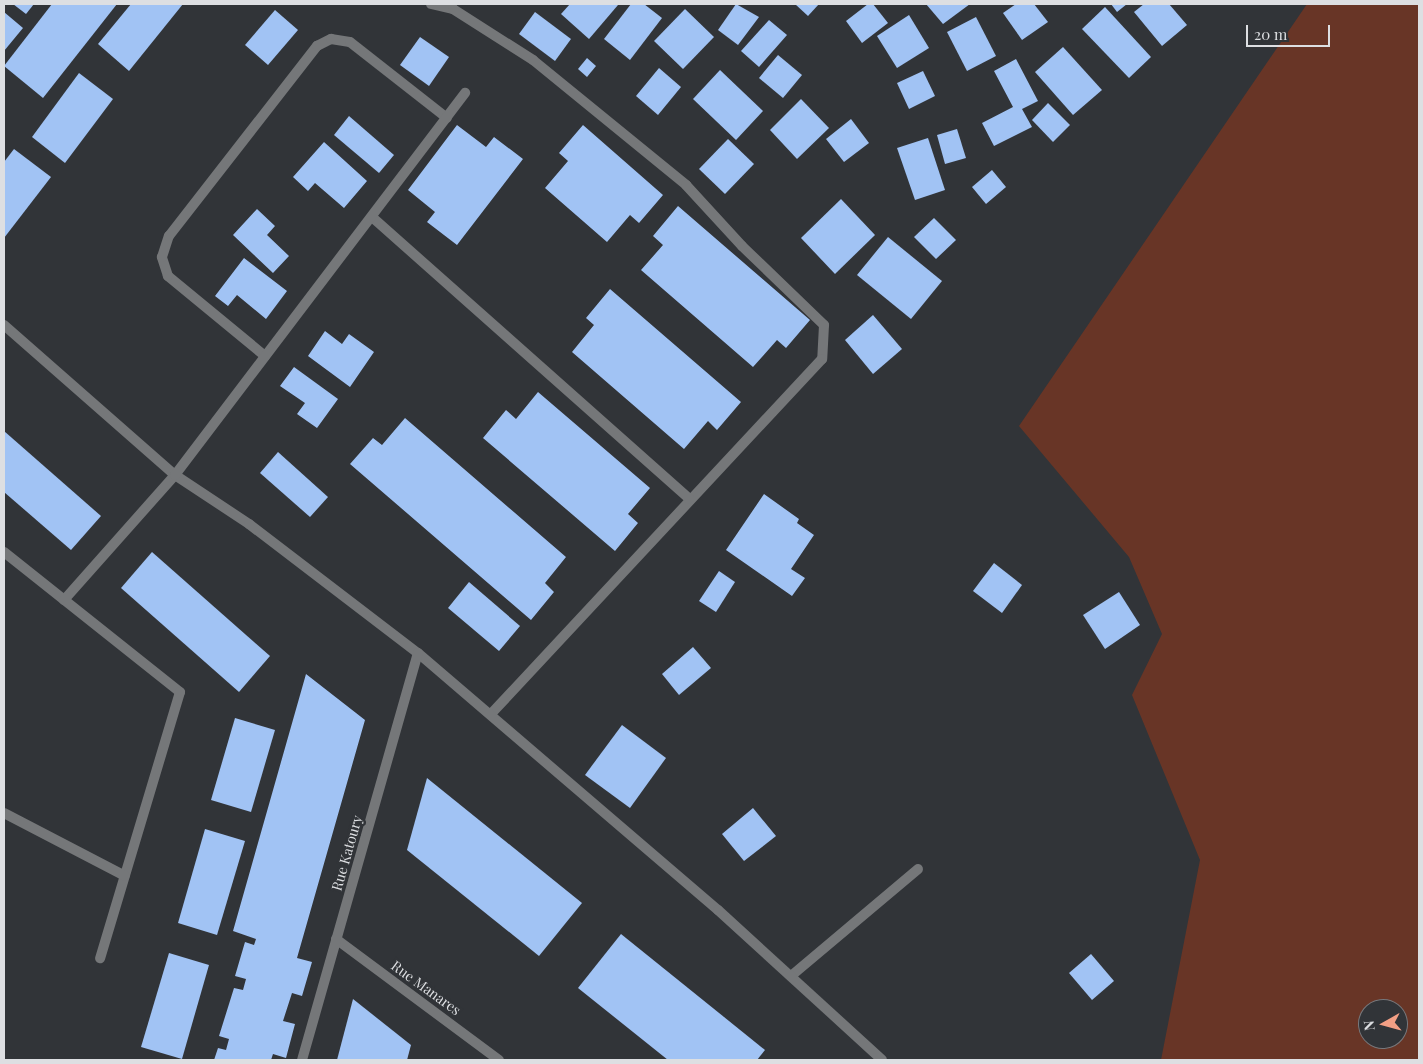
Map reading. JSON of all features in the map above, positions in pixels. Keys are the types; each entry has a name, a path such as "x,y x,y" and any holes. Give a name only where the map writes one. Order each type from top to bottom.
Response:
{"street":[{"path":"431,4 454,9 534,60 686,186 742,246 824,325 822,359 689,498 491,714"},
{"path":"265,356 168,276 162,257 169,236 317,46 331,39 350,42 447,118"},
{"path":"64,600 175,475 465,93"},
{"path":"372,216 689,498"},
{"path":"4,325 175,475 249,524 418,653 491,714 792,976 882,1060"},
{"path":"4,552 180,692 100,958"},
{"name":"Rue Katoury","path":"302,1060 418,653"},
{"path":"4,813 125,876"},
{"path":"792,976 918,870"},
{"name":"Rue Manares","path":"336,940 499,1060"}],"shaded area":[{"path":"1307,4 1419,4 1419,1060 1161,1060 1200,860 1132,695 1162,634 1129,557 1019,426"}],"building":[{"path":"13,4 34,4 26,14"},
{"path":"52,4 117,4 43,98 4,66"},
{"path":"131,4 183,4 129,71 98,44"},
{"path":"570,4 618,5 589,39 561,14"},
{"path":"631,4 644,4 662,18 630,60 604,39"},
{"path":"736,4 759,17 738,45 718,30"},
{"path":"795,4 819,4 808,16"},
{"path":"868,4 873,4 888,23 862,43 846,21"},
{"path":"926,4 970,4 943,24"},
{"path":"1016,4 1034,4 1048,22 1022,40 1003,13"},
{"path":"1111,4 1127,4 1117,12"},
{"path":"1144,4 1169,4 1187,25 1162,46 1134,12"},
{"path":"1105,7 1151,57 1129,78 1082,29"},
{"path":"685,9 714,37 683,69 654,41"},
{"path":"275,10 298,30 268,65 245,45"},
{"path":"4,12 23,28 4,51"},
{"path":"535,12 571,39 555,61 519,34"},
{"path":"909,15 929,48 897,68 877,36"},
{"path":"976,17 996,56 967,71 947,32"},
{"path":"769,20 787,35 759,67 741,51"},
{"path":"420,37 449,57 429,86 400,65"},
{"path":"1063,47 1102,90 1073,115 1035,72"},
{"path":"778,55 802,75 783,98 759,78"},
{"path":"587,58 596,66 587,77 578,69"},
{"path":"1016,59 1038,101 1022,109 1032,127 994,146 982,123 1013,107 994,71"},
{"path":"659,68 681,87 658,115 636,96"},
{"path":"720,70 763,111 736,140 693,99"},
{"path":"923,71 935,96 909,109 897,83"},
{"path":"79,73 113,99 65,163 32,137"},
{"path":"801,99 829,128 797,159 770,130"},
{"path":"1048,103 1070,125 1053,142 1032,120"},
{"path":"349,116 394,155 379,173 334,135"},
{"path":"851,119 869,143 844,162 826,139"},
{"path":"457,125 486,147 494,137 523,159 457,245 427,222 435,212 408,190"},
{"path":"583,125 663,195 639,223 630,215 607,242 545,188 568,161 559,153"},
{"path":"957,129 966,158 945,164 937,135"},
{"path":"928,138 945,190 915,200 897,148"},
{"path":"728,139 754,164 725,194 699,169"},
{"path":"324,142 367,181 344,208 315,183 308,191 293,177"},
{"path":"14,149 51,177 4,238 4,162"},
{"path":"992,170 1006,187 986,204 972,187"},
{"path":"841,199 875,235 835,274 801,238"},
{"path":"678,206 810,320 786,348 777,340 753,367 641,270 663,245 653,236"},
{"path":"257,209 275,226 267,235 289,256 273,273 233,235"},
{"path":"934,218 956,240 936,259 914,237"},
{"path":"888,237 942,281 911,319 857,275"},
{"path":"244,258 287,291 266,319 237,295 228,306 215,296"},
{"path":"610,289 741,402 717,430 708,421 684,449 572,352 594,325 586,318"},
{"path":"873,315 902,349 873,374 845,340"},
{"path":"325,331 342,344 349,334 374,352 350,387 308,356"},
{"path":"294,367 338,399 317,428 297,414 305,403 280,386"},
{"path":"538,392 650,488 628,514 638,523 615,551 483,438 506,410 516,419"},
{"path":"405,418 566,557 545,583 554,592 531,620 350,464 373,438 382,445"},
{"path":"4,431 101,516 71,550 4,492"},
{"path":"278,452 328,497 310,517 260,473"},
{"path":"764,494 799,519 797,523 814,535 791,569 805,578 792,596 726,550"},
{"path":"152,552 270,656 239,692 121,588"},
{"path":"994,563 1022,585 1002,613 973,591"},
{"path":"719,571 735,582 716,612 699,601"},
{"path":"469,582 520,626 499,651 448,608"},
{"path":"1119,592 1140,625 1105,649 1083,615"},
{"path":"693,647 711,668 679,695 662,674"},
{"path":"306,674 365,720 297,958 312,962 302,996 292,993 283,1021 295,1024 286,1058 273,1054 271,1060 214,1060 218,1048 226,1050 229,1039 219,1036 234,988 243,990 246,979 235,976 245,942 254,945 256,939 233,931"},
{"path":"235,718 275,730 251,812 211,800"},
{"path":"622,725 666,758 630,808 585,775"},
{"path":"427,778 582,903 539,956 407,850"},
{"path":"753,808 776,836 744,861 722,834"},
{"path":"205,829 245,841 217,935 178,923"},
{"path":"621,934 765,1050 757,1060 668,1060 578,988"},
{"path":"169,953 209,965 182,1059 141,1047"},
{"path":"1091,954 1114,981 1092,1000 1069,973"},
{"path":"353,999 411,1045 407,1060 337,1060"}]}
